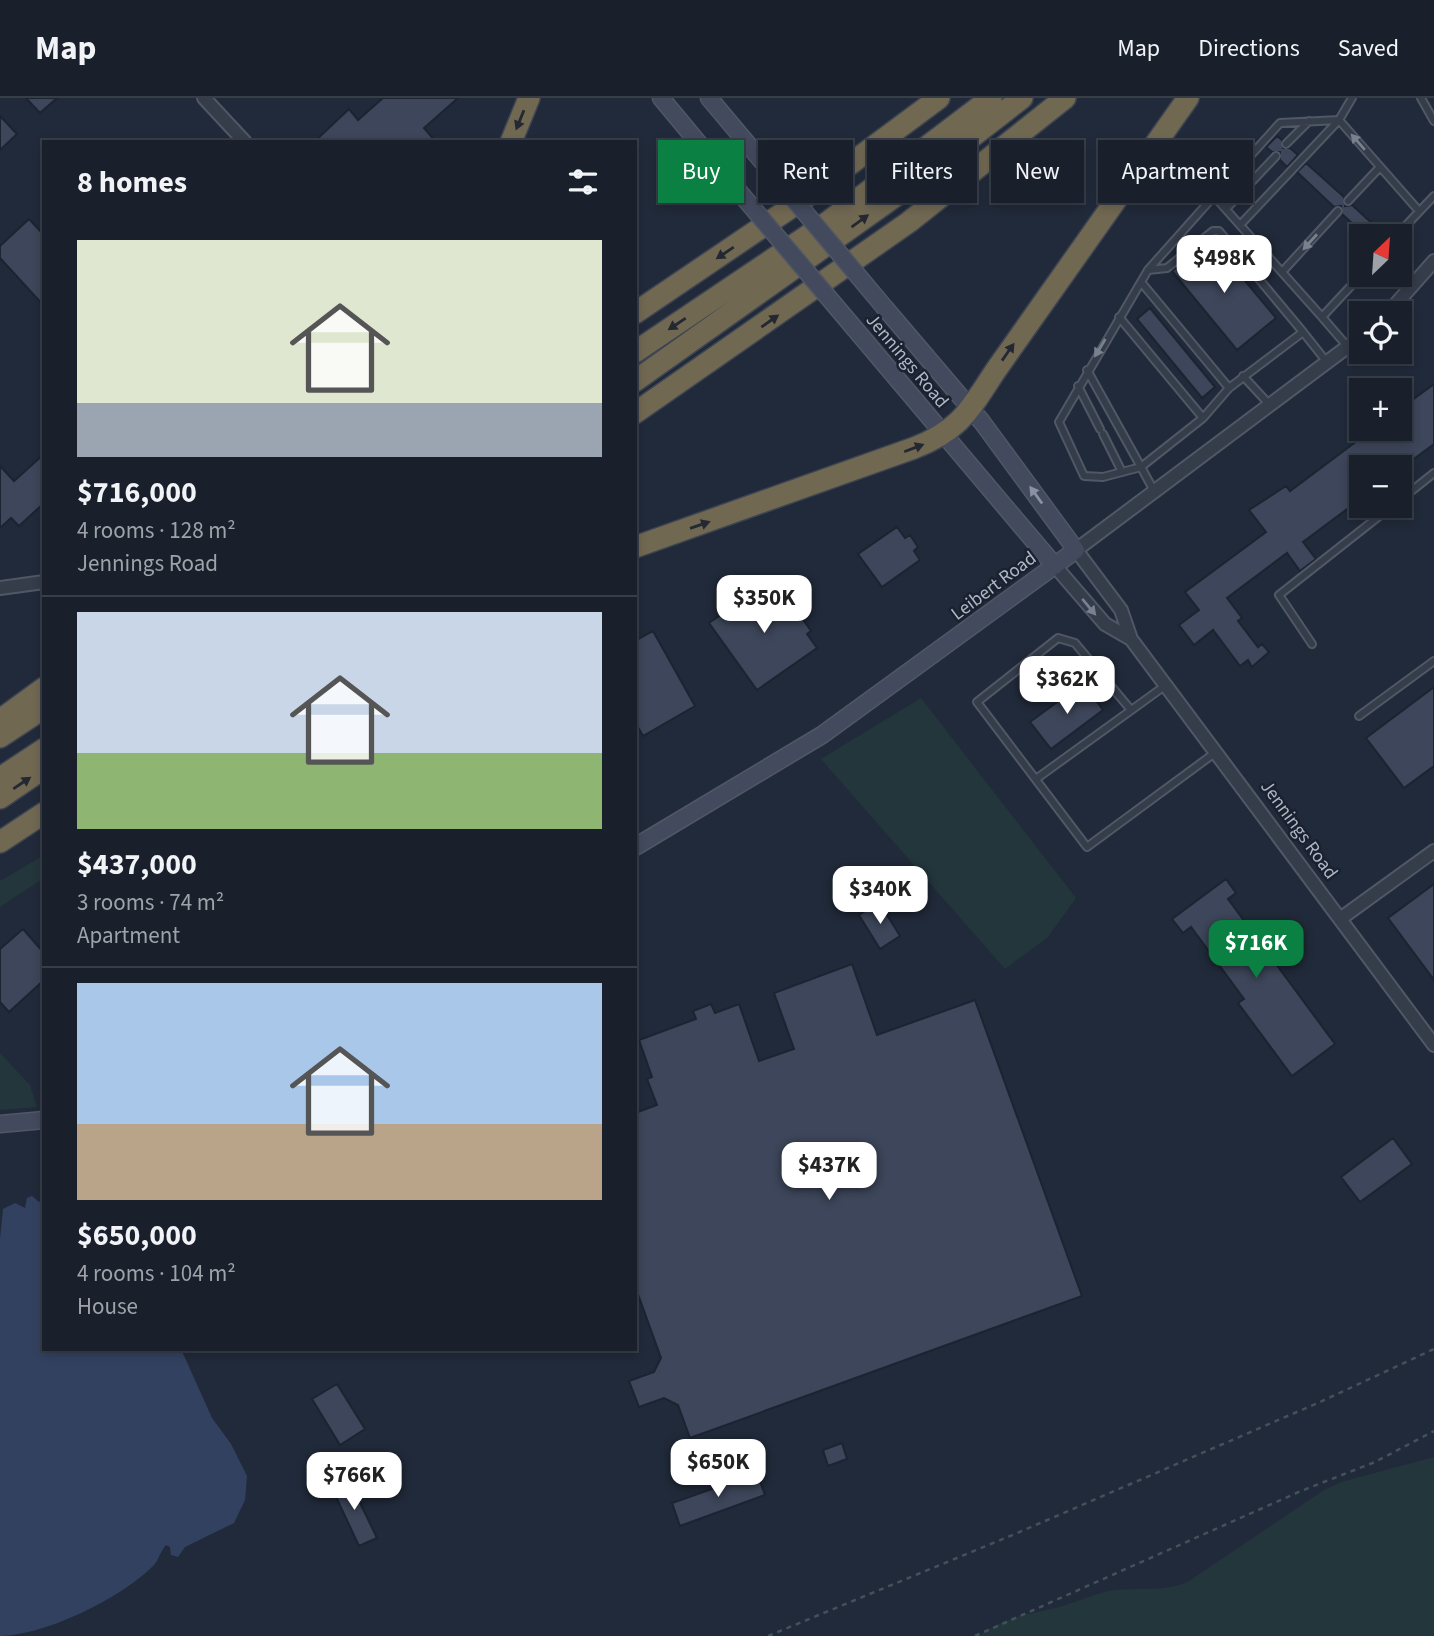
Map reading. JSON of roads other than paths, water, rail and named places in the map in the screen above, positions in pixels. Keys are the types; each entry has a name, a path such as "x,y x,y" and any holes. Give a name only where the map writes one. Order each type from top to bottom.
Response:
{"highway":[{"path":"512,140 529,98"},
{"path":"637,312 809,195 939,98"},
{"path":"637,351 825,224 991,98"},
{"path":"637,380 897,195 1022,98"},
{"path":"637,412 909,222 1065,98"},
{"path":"637,546 889,457 944,434 971,410 1003,358 1188,98"},
{"path":"637,371 691,335 725,318"},
{"path":"0,720 42,689"},
{"path":"0,737 42,709"},
{"path":"0,778 42,750"},
{"path":"0,798 42,769"},
{"path":"4,840 42,814"},
{"path":"4,840 42,830"}],"street":[{"path":"204,98 243,140"},
{"name":"Jennings Road","path":"661,98 1105,624 1131,639"},
{"name":"Jennings Road","path":"709,98 971,410 1121,610 1131,639 1434,1045"},
{"path":"1399,301 1434,261"},
{"name":"Leibert Road","path":"637,846 822,735 1055,566 1347,346"},
{"path":"0,588 42,582"},
{"path":"1340,919 1434,851"},
{"path":"0,1124 42,1121"}],"lane":[{"path":"1240,225 1339,120 1352,98"},
{"path":"1421,98 1434,121"},
{"path":"1253,153 1280,123 1339,120"},
{"path":"1339,120 1419,211"},
{"path":"1286,144 1309,121"},
{"path":"1226,209 1276,156"},
{"path":"1348,201 1380,167"},
{"path":"1407,224 1434,196"},
{"path":"1209,203 1148,270 1087,370 1059,422 1084,475 1103,477 1140,467 1203,418 1229,388 1303,332"},
{"path":"1220,203 1347,346"},
{"path":"1282,272 1338,211"},
{"path":"1148,270 1167,268 1213,231 1219,231 1326,361"},
{"path":"1253,271 1269,257"},
{"path":"1141,282 1229,388"},
{"path":"1322,317 1350,287"},
{"path":"1119,317 1203,418"},
{"path":"1087,370 1154,491"},
{"path":"1244,376 1269,404"},
{"path":"1079,386 1122,472"},
{"path":"1412,490 1434,473"},
{"path":"1312,644 1279,595 1377,518"},
{"path":"1130,710 1075,643 1058,638 976,702 1087,847 1217,752"},
{"path":"1359,716 1434,661"},
{"path":"1036,779 1166,685"}],"water":[{"path":"32,1196 39,1202 42,1201 42,1351 182,1351 212,1418 231,1444 247,1476 245,1500 234,1523 185,1547 178,1557 171,1555 170,1547 166,1545 154,1565 102,1603 39,1629 0,1636 0,1239 3,1209 15,1203 25,1208 27,1198"}]}
